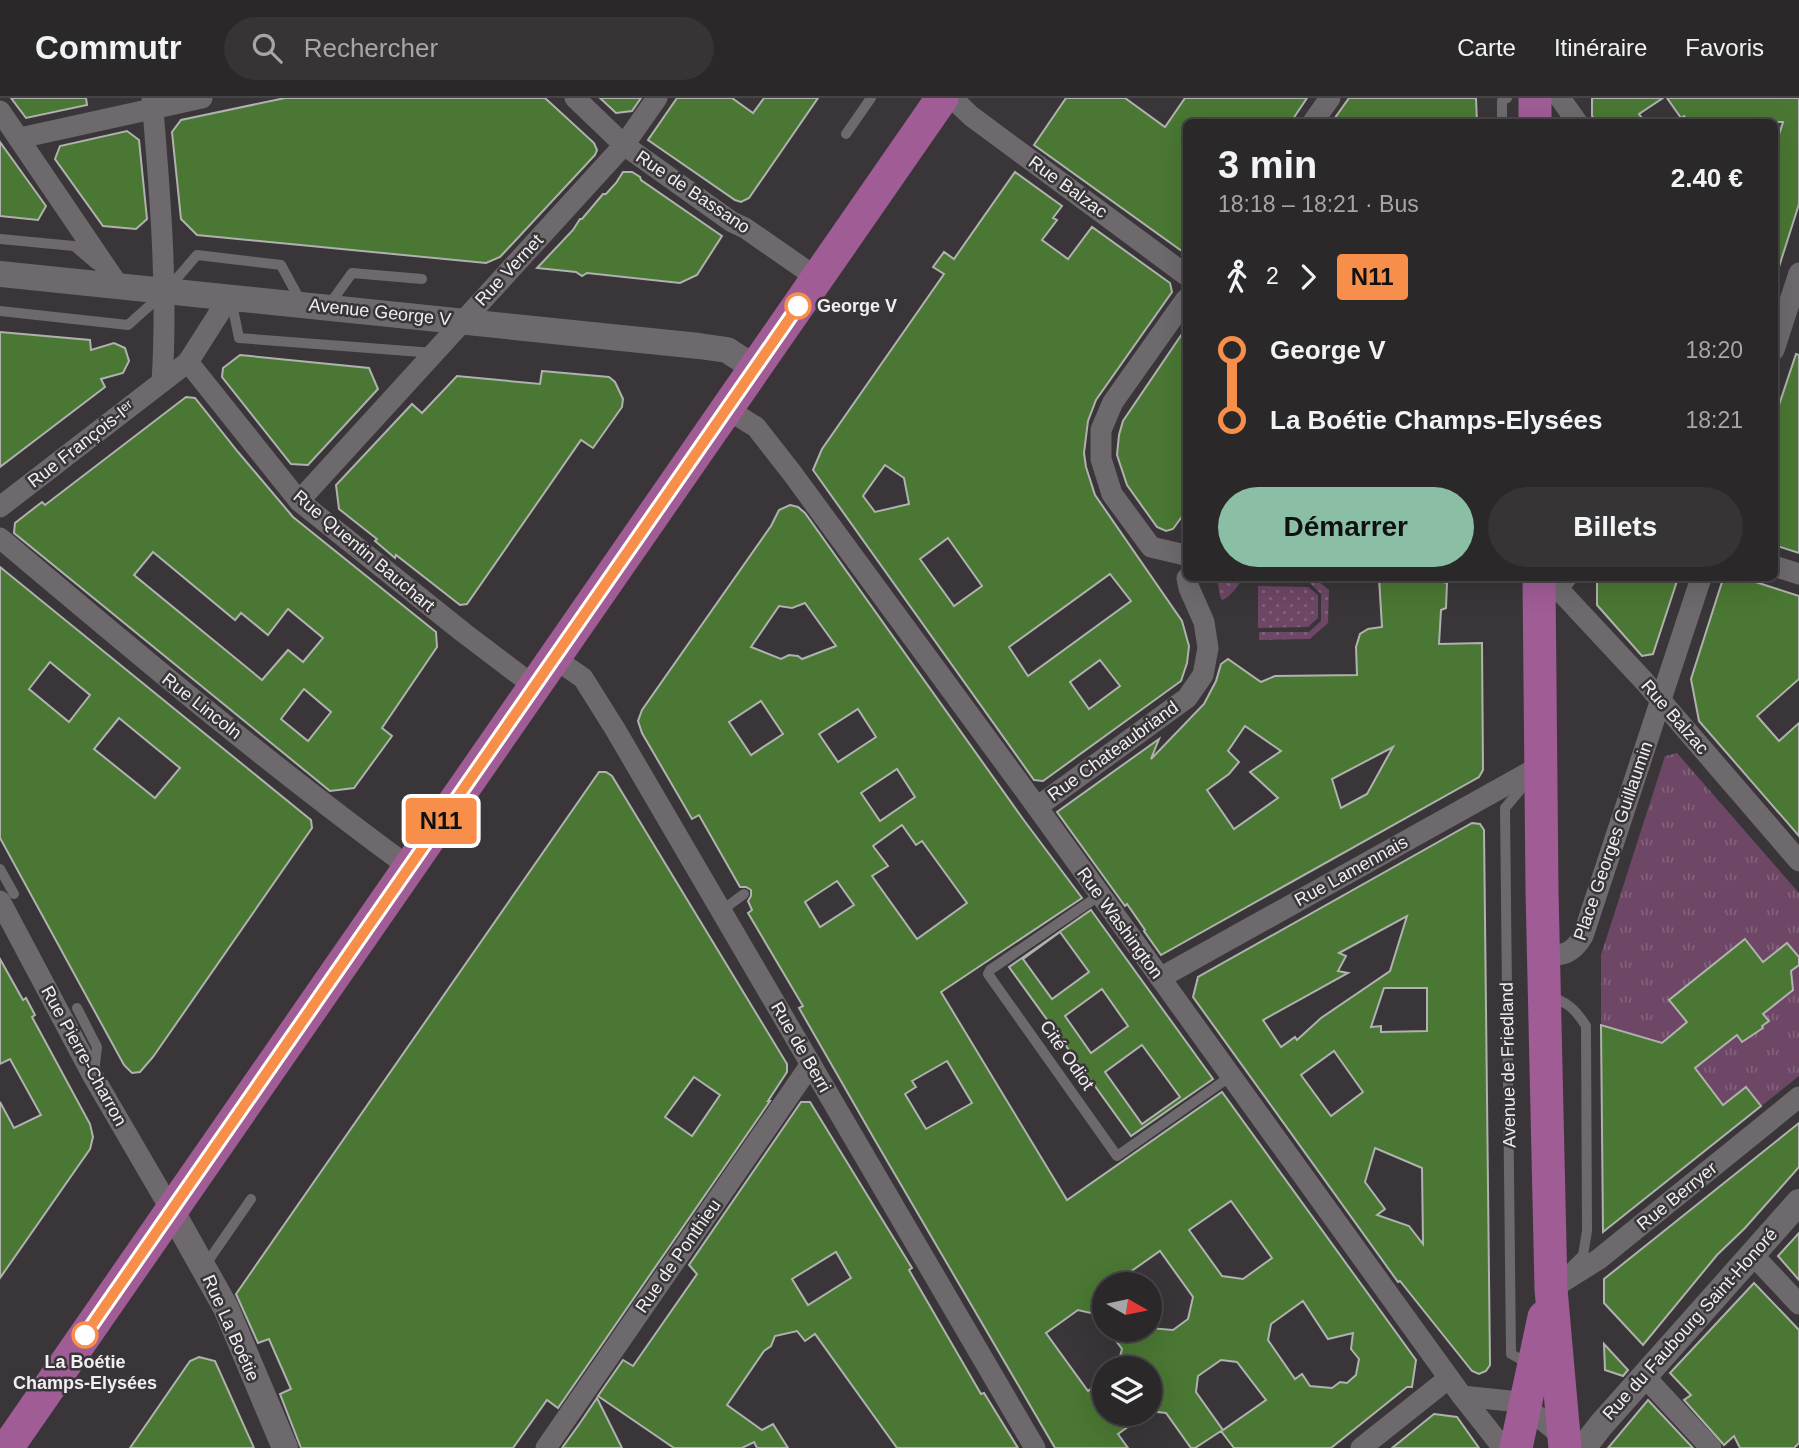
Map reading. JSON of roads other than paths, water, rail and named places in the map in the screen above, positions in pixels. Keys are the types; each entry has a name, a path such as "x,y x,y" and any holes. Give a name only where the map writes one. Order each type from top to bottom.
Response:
{"main road":[{"path":"7,1448 942,98"},
{"path":"1535,98 1535,119"},
{"path":"1551,588 1542,765 1551,1289 1571,1445"},
{"path":"1516,1448 1551,1289"}],"street":[{"path":"20,138 153,104 202,98"},
{"name":"Rue de Bassano","path":"575,98 624,145 732,222 745,228 817,278"},
{"name":"Rue Vernet","path":"299,500 624,145 657,98"},
{"name":"Rue Balzac","path":"952,98 971,116 1183,273"},
{"path":"1315,119 1330,98"},
{"path":"1560,98 1575,119"},
{"path":"153,104 166,291 162,382"},
{"path":"0,111 118,285"},
{"path":"1778,338 1799,273"},
{"name":"Avenue George V","path":"0,274 463,320 721,349 755,368"},
{"name":"Rue François-Iᵉʳ","path":"0,507 188,362 230,296"},
{"path":"1183,303 1113,402 1101,430 1101,459 1112,494 1151,547 1183,556"},
{"name":"Rue Quentin Bauchart","path":"188,362 299,500 472,640 534,686"},
{"name":"Rue Washington","path":"727,408 756,427 1037,807 1462,1396 1503,1448"},
{"name":"Rue Lincoln","path":"0,538 153,667 362,833 409,867"},
{"path":"1778,567 1799,574"},
{"name":"Rue Chateaubriand","path":"1037,807 1187,698 1203,675 1208,648 1204,622 1188,581"},
{"name":"Place Georges Guillaumin","path":"1545,955 1567,954 1576,949 1583,936 1700,581"},
{"name":"Rue Balzac","path":"1551,588 1661,701 1799,861"},
{"name":"Rue de Berri","path":"554,658 583,678 1035,1448"},
{"name":"Rue Lamennais","path":"1160,978 1542,765"},
{"name":"Rue Pierre-Charron","path":"7,898 93,1076 172,1210"},
{"name":"Rue de Ponthieu","path":"546,1448 811,1064"},
{"name":"Rue Berryer","path":"1551,1289 1599,1259 1799,1097"},
{"name":"Rue du Faubourg Saint-Honoré","path":"1571,1445 1644,1376 1799,1202"},
{"name":"Rue La Boétie","path":"172,1210 226,1308 285,1448"},
{"path":"1752,1254 1799,1304"},
{"path":"1644,1376 1711,1448"},
{"path":"1361,1448 1449,1378"},
{"path":"1462,1396 1510,1401 1524,1407 1571,1445"}],"lane":[{"path":"846,134 871,98"},
{"path":"1502,119 1502,101 1507,98"},
{"path":"0,239 75,246 118,285"},
{"path":"0,311 128,325 166,291 197,255 281,265 302,304"},
{"path":"328,307 352,273 422,279"},
{"path":"230,296 239,338 435,353"},
{"path":"153,667 166,687 202,716"},
{"name":"Avenue de Friedland","path":"1533,1366 1511,1354 1505,808 1542,765"},
{"path":"0,869 7,898"},
{"path":"721,911 744,894"},
{"name":"Cité Odiot","path":"1100,895 990,970 988,974 1117,1156 1231,1076"},
{"path":"77,1008 97,1047 93,1076"},
{"path":"204,1267 251,1199"}],"place":[{"name":"George V","path":"798,306"},
{"name":"La Boétie Champs-Elysées","path":"85,1335"}]}
